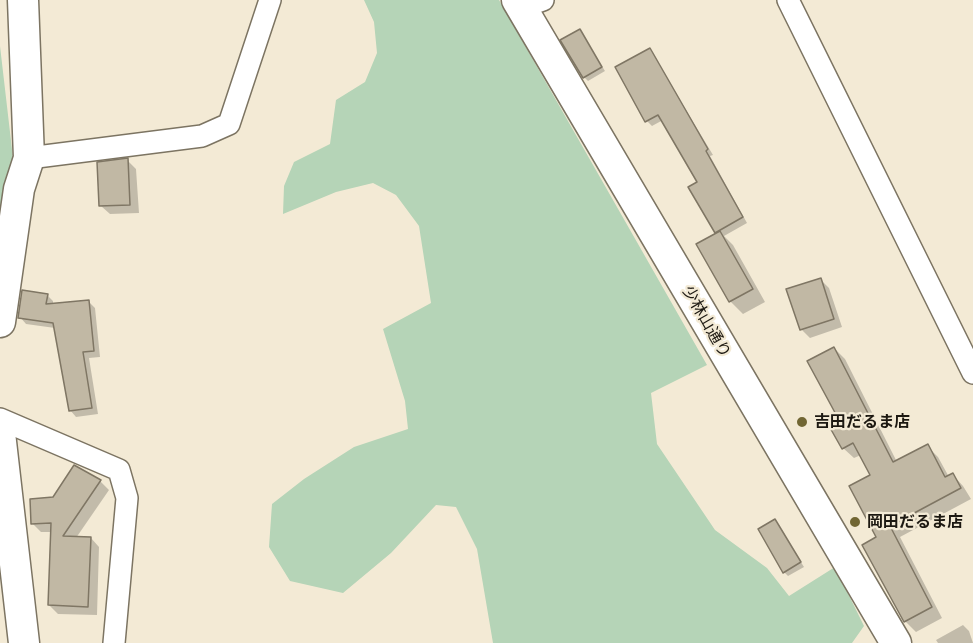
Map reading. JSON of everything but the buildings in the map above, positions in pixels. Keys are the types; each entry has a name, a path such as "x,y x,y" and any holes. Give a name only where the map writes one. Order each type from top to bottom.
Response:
{"street":[{"path":"0,322 19,189 29,158 23,0"},
{"path":"29,158 202,136 229,124 270,0"},
{"path":"788,0 973,373"},
{"name":"少林山通り","path":"527,3 896,643"},
{"path":"0,419 119,470 127,498 114,643"},
{"path":"0,433 24,643"}],"green space":[{"path":"364,0 499,0 707,365 651,393 657,444 715,530 767,568 789,596 835,567 864,626 852,643 493,643 477,549 456,507 436,505 391,553 343,593 290,581 269,547 272,504 304,479 354,447 408,429 405,401 383,329 431,303 419,226 396,195 373,183 336,192 283,214 284,186 294,162 330,144 336,100 365,82 377,53 374,22"},
{"path":"0,46 13,158 0,214"}],"place":[{"name":"吉田だるま店","path":"802,422"},
{"name":"岡田だるま店","path":"855,522"}]}
